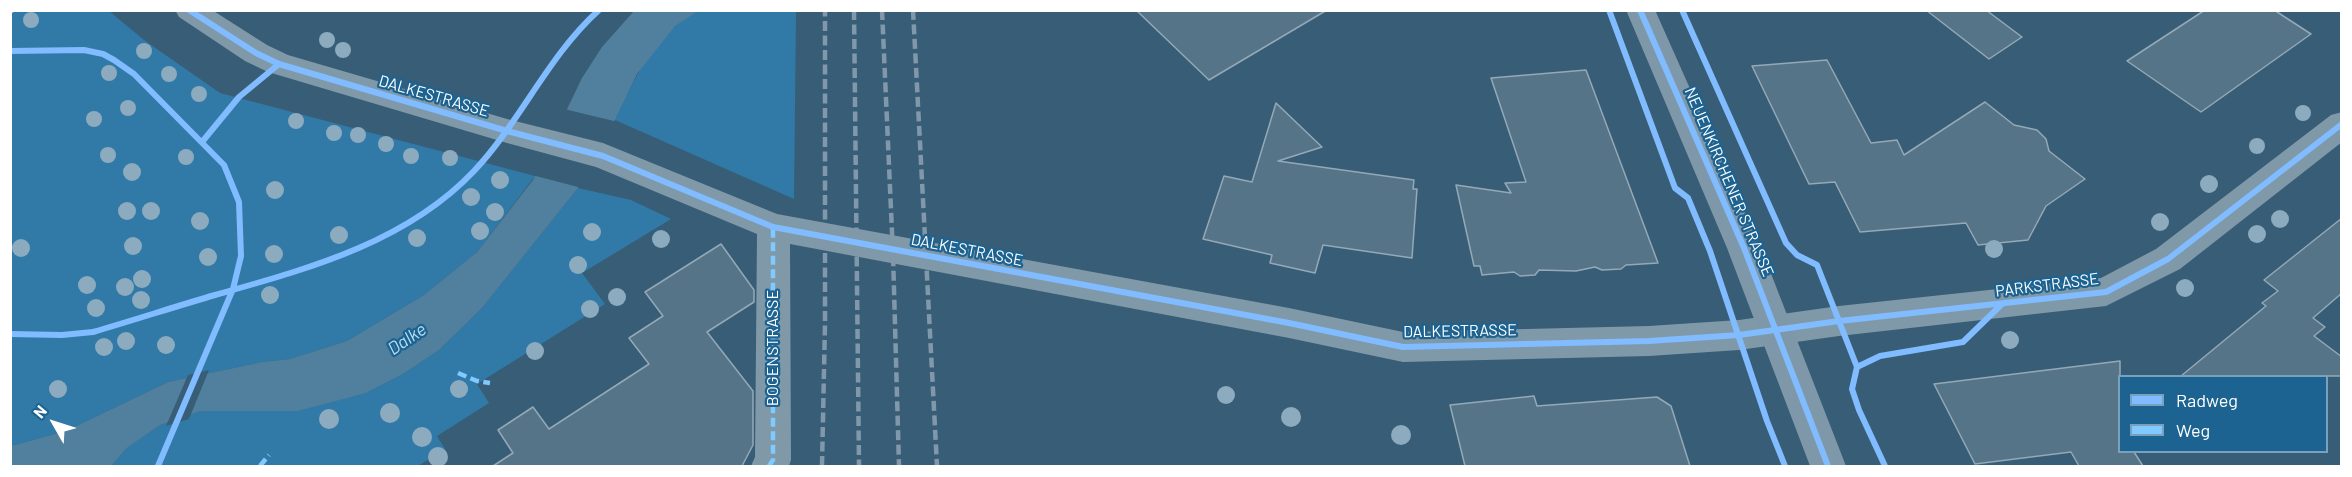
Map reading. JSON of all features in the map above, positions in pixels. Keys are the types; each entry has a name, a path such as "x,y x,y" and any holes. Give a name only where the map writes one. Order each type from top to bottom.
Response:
{"main road":[{"name":"NEUENKIRCHENER STRASSE","path":"1640,10 1744,248 1828,466"}],"street":[{"name":"DALKESTRASSE","path":"189,10 256,53 279,64 603,156 773,227 1289,323 1403,347 1677,339 1776,330"},
{"name":"PARKSTRASSE","path":"1776,330 2106,292 2168,259 2342,124"},
{"name":"BOGENSTRASSE","path":"769,466 773,460 773,227"}],"shaded area":[{"path":"11,11 109,11 144,40 220,93 535,176 477,252 424,295 347,341 290,359 262,362 168,382 66,431 11,446"},
{"path":"698,11 796,11 794,199 615,120 647,58 677,24"},
{"path":"578,188 631,200 671,219 582,273 605,304 477,384 489,403 437,436 445,449 418,466 111,466 127,448 160,425 201,411 297,410 366,393 403,374 439,350 482,308"}],"water":[{"name":"Dalke","path":"634,11 698,11 675,26 637,74 578,188 482,308 439,350 403,374 366,393 297,411 201,411 160,425 127,448 111,466 11,466 11,446 66,431 168,382 262,362 290,359 347,341 424,295 477,252 533,180 582,78 602,47"}],"pier":[{"path":"564,109 618,122 582,188 532,175"},
{"path":"209,370 189,419 166,426 188,375"}],"building":[{"path":"1136,10 1327,10 1209,80"},
{"path":"1926,10 1986,10 2022,37 1989,59"},
{"path":"2205,10 2274,10 2311,34 2201,112 2127,61"},
{"path":"1827,60 1871,143 1897,140 1904,155 1985,102 2014,125 2037,130 2046,139 2049,151 2085,179 2046,206 2028,240 1978,245 1966,223 1860,232 1835,182 1809,184 1752,66"},
{"path":"1586,70 1658,263 1626,265 1621,269 1602,270 1595,267 1576,271 1539,270 1535,275 1520,276 1514,272 1482,275 1480,266 1474,266 1456,185 1511,193 1505,183 1526,182 1491,78"},
{"path":"1276,103 1322,147 1278,161 1414,180 1413,189 1417,189 1412,258 1323,245 1315,273 1270,263 1272,255 1203,239 1224,176 1252,182"},
{"path":"2342,218 2342,293 2313,318 2325,327 2314,336 2342,357 2342,376 2182,375 2266,306 2262,303 2278,291 2264,280"},
{"path":"721,244 754,290 754,302 707,332 753,391 753,445 742,466 493,466 513,453 498,430 533,407 549,429 649,364 629,338 663,316 645,292"},
{"path":"2120,361 2118,453 2135,453 2143,466 2079,466 2071,452 1975,464 1934,384"},
{"path":"1534,396 1537,406 1657,397 1671,406 1690,466 1465,466 1450,405"}],"railway":[{"path":"822,466 825,323 825,10"},
{"path":"854,10 859,466"},
{"path":"882,10 893,254 899,466"},
{"path":"913,10 937,466"}],"marked path":[{"path":"769,466 773,460 773,227"},
{"path":"458,373 477,381 490,383"},
{"path":"260,466 269,455"}],"cycle path":[{"path":"189,10 256,53 279,64 507,131 603,156 773,227 1289,323 1403,347 1649,341 1739,335 1839,321 2106,292 2168,259 2342,124"},
{"path":"10,334 62,335 93,332 318,263 377,240 404,226 429,211 474,171 514,122 570,39 599,10"},
{"path":"1609,10 1675,188 1688,198 1710,251 1767,421 1785,466"},
{"path":"1640,10 1744,248 1828,466"},
{"path":"1682,10 1786,243 1797,255 1817,265 1857,367"},
{"path":"10,51 84,50 103,54 114,60 134,74 224,165 239,202 241,256 233,289 158,466"},
{"path":"202,142 239,97 279,64"},
{"path":"1885,466 1859,410 1852,389 1857,367 1880,356 1963,342 2002,304"}]}
